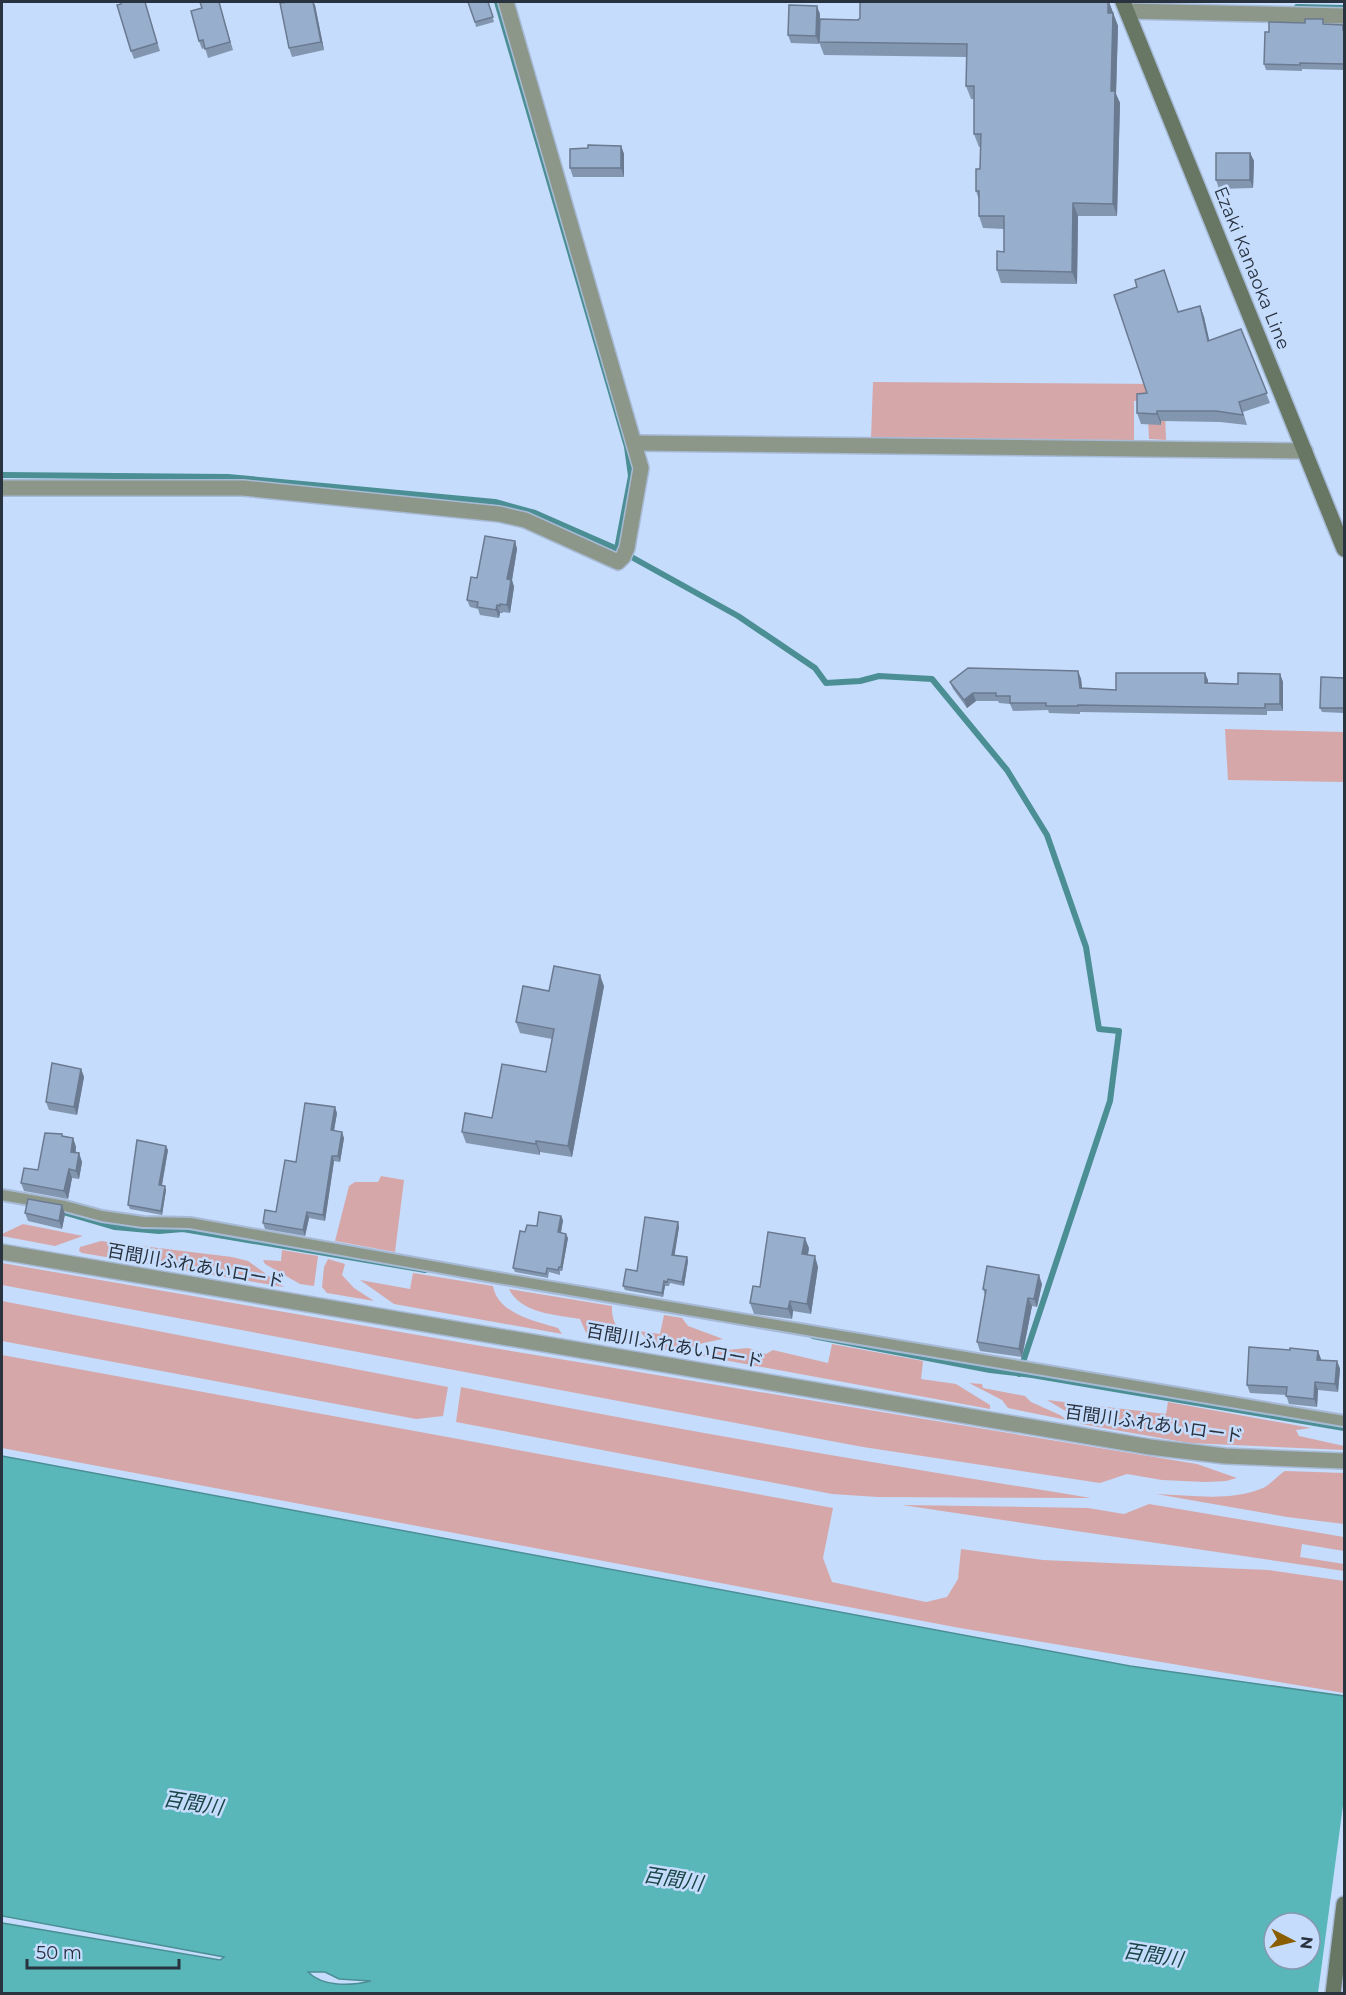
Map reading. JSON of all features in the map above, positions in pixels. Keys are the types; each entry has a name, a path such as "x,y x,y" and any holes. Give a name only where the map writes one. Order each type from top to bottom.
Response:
{"main road":[{"name":"Ezaki Kanaoka Line","path":"1125,6 1344,549"},
{"path":"1333,1994 1344,1904"}],"street":[{"path":"2,488 243,488 499,514 525,520 618,562 625,552 641,468 506,2"},
{"path":"1125,6 1344,16"},
{"path":"634,443 1305,451"},
{"name":"百間川ふれあいロード","path":"2,1252 1150,1447 1225,1456 1344,1461"}],"lane":[{"path":"2,1195 66,1206 102,1216 143,1222 190,1222 464,1272 1344,1421"}],"shaded area":[{"path":"873,382 1164,384 1166,440 1149,439 1147,400 1134,401 1134,440 871,439"},
{"path":"1225,729 1344,732 1344,782 1228,780"},
{"path":"381,1176 404,1180 395,1252 335,1241 349,1186 355,1182 378,1182"},
{"path":"23,1224 83,1236 55,1246 2,1236"},
{"path":"101,1241 232,1257 248,1261 284,1287 79,1251 80,1247"},
{"path":"282,1250 318,1256 314,1286 300,1284 265,1264 263,1260 281,1261"},
{"path":"328,1259 345,1264 342,1275 354,1288 374,1301 327,1293 322,1287 324,1267"},
{"path":"2,1263 487,1347 1197,1464 1237,1478 1205,1482 1162,1480 1127,1474 1100,1483 863,1447 2,1285"},
{"path":"413,1273 493,1286 496,1296 510,1310 558,1328 562,1334 394,1304 360,1280 410,1289"},
{"path":"509,1289 612,1306 613,1319 616,1324 622,1333 637,1346 587,1335 580,1319 530,1308 514,1297"},
{"path":"2,1301 448,1387 443,1416 416,1419 2,1341"},
{"path":"664,1315 682,1318 688,1326 723,1339 703,1343 682,1352 650,1347 646,1338 639,1331 660,1334"},
{"path":"832,1344 923,1361 921,1379 956,1384 990,1405 990,1409 702,1356 706,1352 748,1348 766,1354 773,1350 828,1363"},
{"path":"2,1355 833,1508 823,1558 832,1582 926,1602 947,1597 958,1579 961,1549 1043,1560 1268,1570 1344,1581 1344,1693 960,1628 2,1448"},
{"path":"969,1383 982,1384 983,1388 1025,1396 1031,1402 1067,1420 1008,1408 1002,1400"},
{"path":"461,1387 775,1446 1091,1498 878,1497 832,1494 456,1422"},
{"path":"1047,1400 1166,1414 1168,1402 1311,1428 1296,1430 1299,1436 1344,1446 1344,1450 1189,1443 1081,1424 1074,1416"},
{"path":"1285,1471 1344,1473 1344,1524 1287,1517 1156,1494 1210,1497 1237,1495 1263,1488"},
{"path":"1149,1504 1344,1537 1344,1551 1302,1544 1300,1557 1344,1564 1344,1571 902,1505 1088,1508 1124,1514"}],"water":[{"name":"百間川","path":"2,1456 1130,1666 1344,1696 1344,1993 2,1993 2,1923 220,1960 224,1957 2,1916","holes":["308,1972 325,1972 339,1979 371,1981 354,1984 329,1983"]}],"pier":[{"path":"1344,1798 1344,1994 1318,1993"}],"building":[{"path":"121,2 145,2 157,43 131,51 117,5"},
{"path":"200,2 219,2 230,42 205,49 203,40 199,41 191,11 202,8"},
{"path":"313,2 321,42 289,48 280,3"},
{"path":"468,2 488,2 493,17 475,22"},
{"path":"860,2 1108,2 1108,13 1113,13 1111,91 1115,91 1113,204 1073,203 1072,272 997,270 997,251 1004,252 1004,216 979,216 976,169 980,169 981,134 974,134 974,86 966,86 967,44 819,42 820,19 858,20"},
{"path":"789,5 817,6 816,36 788,35"},
{"path":"1305,19 1323,19 1323,24 1343,25 1344,64 1264,64 1265,32 1269,32 1269,22 1305,23"},
{"path":"588,145 621,146 621,168 570,168 570,149 588,148"},
{"path":"1216,153 1250,153 1250,180 1216,180"},
{"path":"1164,270 1178,312 1200,306 1208,341 1241,329 1267,393 1239,402 1243,415 1216,411 1137,413 1137,394 1147,393 1114,295 1137,287 1135,280"},
{"path":"485,536 515,541 507,579 511,580 507,605 497,605 496,610 477,607 478,602 467,600 471,577 477,578"},
{"path":"968,668 1078,671 1080,688 1116,690 1116,673 1205,673 1205,683 1238,684 1238,673 1280,674 1280,704 1265,704 1265,708 1046,706 1046,703 1010,703 1010,696 996,696 996,693 973,693 964,700 950,682"},
{"path":"1321,677 1344,678 1344,708 1320,708"},
{"path":"554,966 600,975 568,1146 536,1141 536,1144 462,1132 465,1113 492,1118 502,1064 546,1072 554,1029 516,1022 523,986 549,991"},
{"path":"52,1063 81,1069 74,1107 46,1102"},
{"path":"305,1103 335,1107 331,1130 342,1132 338,1156 332,1156 323,1215 307,1212 303,1230 263,1223 265,1210 276,1212 285,1160 296,1162"},
{"path":"45,1133 62,1134 62,1136 73,1138 71,1152 79,1153 76,1171 69,1169 64,1191 21,1183 24,1168 38,1170"},
{"path":"137,1140 166,1146 159,1185 165,1186 161,1211 128,1205"},
{"path":"28,1199 62,1205 59,1221 25,1213"},
{"path":"539,1212 561,1216 558,1232 566,1234 561,1267 558,1270 547,1268 546,1274 513,1268 520,1231 525,1232 527,1225 537,1226"},
{"path":"645,1217 678,1222 672,1255 687,1257 682,1282 668,1279 667,1282 664,1281 662,1293 623,1286 626,1269 637,1271"},
{"path":"768,1232 805,1238 802,1254 815,1256 807,1304 790,1301 788,1309 750,1303 753,1286 760,1287"},
{"path":"987,1266 1039,1275 1034,1299 1028,1298 1019,1349 977,1342 986,1290 983,1289"},
{"path":"1249,1347 1318,1351 1317,1360 1337,1361 1335,1384 1315,1382 1314,1399 1286,1396 1287,1387 1247,1385"}],"waterway":[{"path":"497,2 627,447 631,476 617,549"},
{"path":"1297,7 1344,8"},
{"path":"2,475 228,477 495,502 535,513 617,549 738,616 815,668 826,683 860,681 879,676 932,679 1007,770 1047,835 1086,947 1099,1029 1119,1031 1110,1101 1019,1374"},
{"path":"57,1210 115,1227 159,1231 183,1229 425,1270"},
{"path":"813,1336 990,1370 1032,1375 1344,1428"}]}
